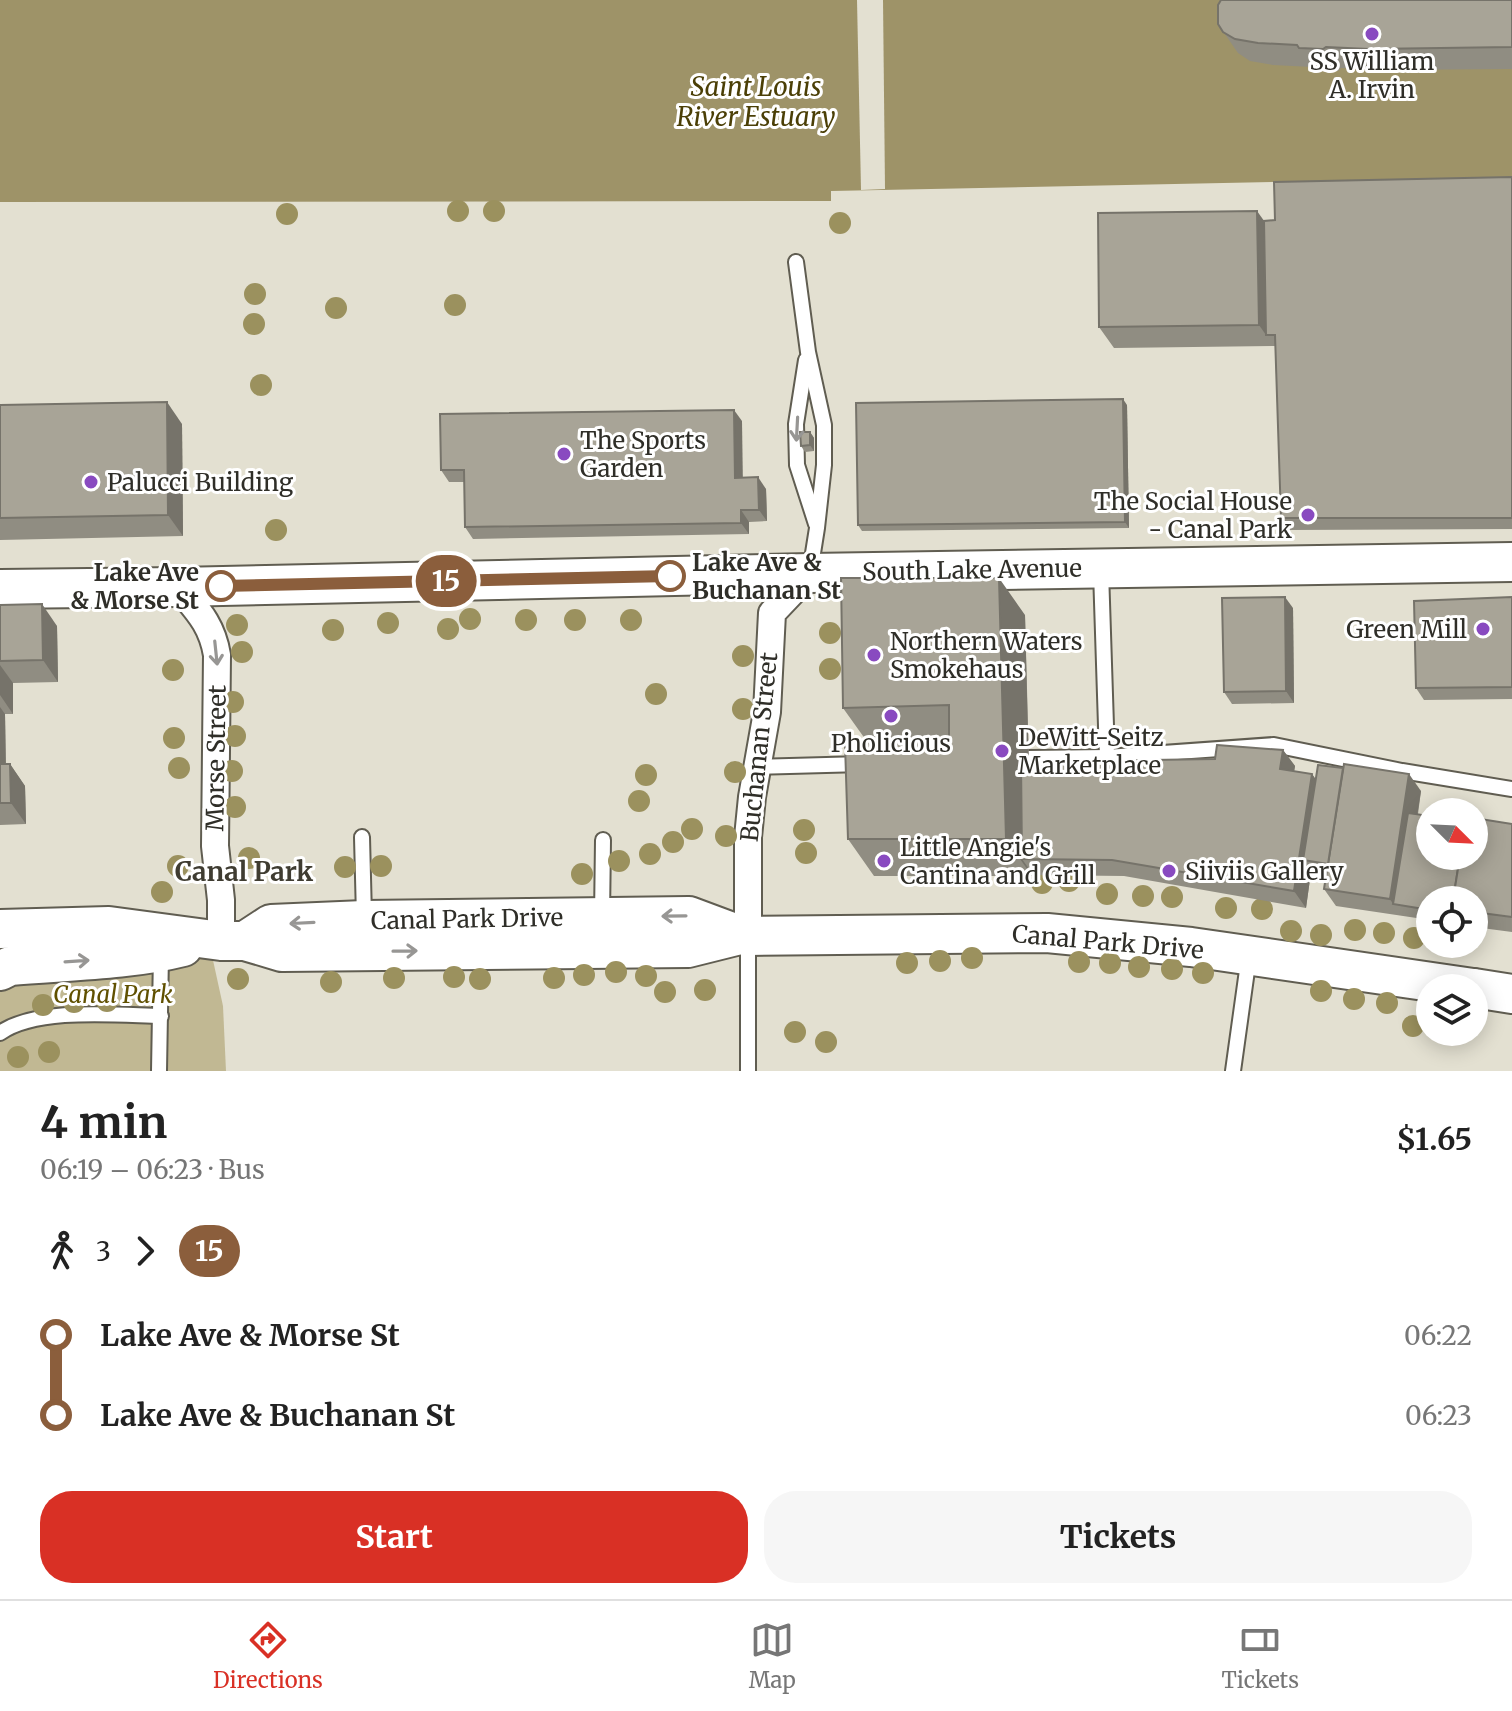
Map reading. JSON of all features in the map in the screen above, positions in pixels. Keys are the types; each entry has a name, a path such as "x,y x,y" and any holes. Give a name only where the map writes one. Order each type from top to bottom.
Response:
{"street":[{"name":"South Lake Avenue","path":"0,589 1512,562"},
{"name":"Buchanan Street","path":"744,936 748,837 767,712 772,613 810,573"},
{"name":"Morse Street","path":"178,587 205,619 215,642 215,846 221,900 233,941"},
{"name":"Canal Park Drive","path":"0,929 109,926 162,943"},
{"name":"Canal Park Drive","path":"0,971 10,966 109,959 162,943 233,941 282,952 364,936 602,933 688,948 744,936 1047,933 1191,947 1416,980"},
{"name":"Canal Park Drive","path":"1488,990 1512,994"}],"lane":[{"path":"796,262 808,352 824,425 824,465 810,573"},
{"path":"808,352 796,424 797,465 817,528"},
{"path":"1100,568 1107,757"},
{"path":"1028,758 1107,757 1274,745 1512,789"},
{"path":"757,767 883,763"},
{"path":"362,837 364,936"},
{"path":"602,933 603,840"},
{"path":"744,936 748,1071"},
{"path":"159,1071 162,943"},
{"path":"1233,1071 1249,955"},
{"path":"0,1033 31,1020 72,1015 161,1016"}],"green space":[{"name":"Canal Park","path":"0,917 204,919 223,1006 226,1071 0,1071"}],"water":[{"name":"Saint Louis River Estuary","path":"0,0 1512,0 1512,177 831,191 831,201 0,202"}],"pier":[{"path":"857,0 883,0 885,189 861,190"}],"building":[{"name":"SS William A. Irvin","path":"1221,0 1512,0 1512,47 1323,49 1258,43 1235,39 1223,32 1218,24"},
{"path":"1512,177 1512,518 1281,518 1275,335 1266,335 1264,221 1275,220 1274,182"},
{"path":"1257,211 1259,325 1099,327 1098,213"},
{"path":"1123,399 1125,522 858,525 856,403"},
{"name":"Palucci Building","path":"167,402 168,515 0,518 0,405"},
{"name":"The Sports Garden","path":"734,410 735,478 758,477 759,510 741,510 741,523 465,527 464,470 441,470 440,414"},
{"path":"800,432 810,432 810,445 801,446"},
{"name":"DeWitt-Seitz Marketplace","path":"841,578 999,578 1006,839 848,839 845,744 949,741 949,705 843,708"},
{"path":"1285,597 1286,691 1224,692 1222,598"},
{"path":"1512,597 1512,687 1416,688 1414,601"},
{"path":"42,604 43,660 0,661 0,605"},
{"path":"1217,745 1283,750 1280,769 1312,774 1294,891 1112,860 1022,859 1021,762 1215,759"},
{"path":"0,764 10,764 11,803 0,803"},
{"path":"1344,764 1409,774 1390,899 1324,889"},
{"path":"1318,765 1343,768 1328,864 1303,860"},
{"path":"1408,813 1416,814 1416,870 1458,870 1455,886 1416,886 1416,908 1393,904"},
{"path":"1488,820 1512,824 1512,917 1488,914 1488,886 1455,886 1458,870 1488,870"}],"bus line":[{"name":"15","path":"221,586 670,576"}],"place":[{"name":"SS William A. Irvin","path":"1372,34"},
{"name":"The Sports Garden","path":"564,454"},
{"name":"Palucci Building","path":"91,482"},
{"name":"The Social House - Canal Park","path":"1308,515"},
{"name":"Lake Ave & Buchanan St","path":"670,576"},
{"name":"Lake Ave & Morse St","path":"221,586"},
{"name":"Green Mill","path":"1483,629"},
{"name":"Northern Waters Smokehaus","path":"874,655"},
{"name":"Pholicious","path":"891,716"},
{"name":"DeWitt-Seitz Marketplace","path":"1002,751"},
{"name":"Little Angie's Cantina and Grill","path":"884,861"},
{"name":"Siiviis Gallery","path":"1169,871"}],"district":[{"name":"Canal Park","path":"244,871"}]}
